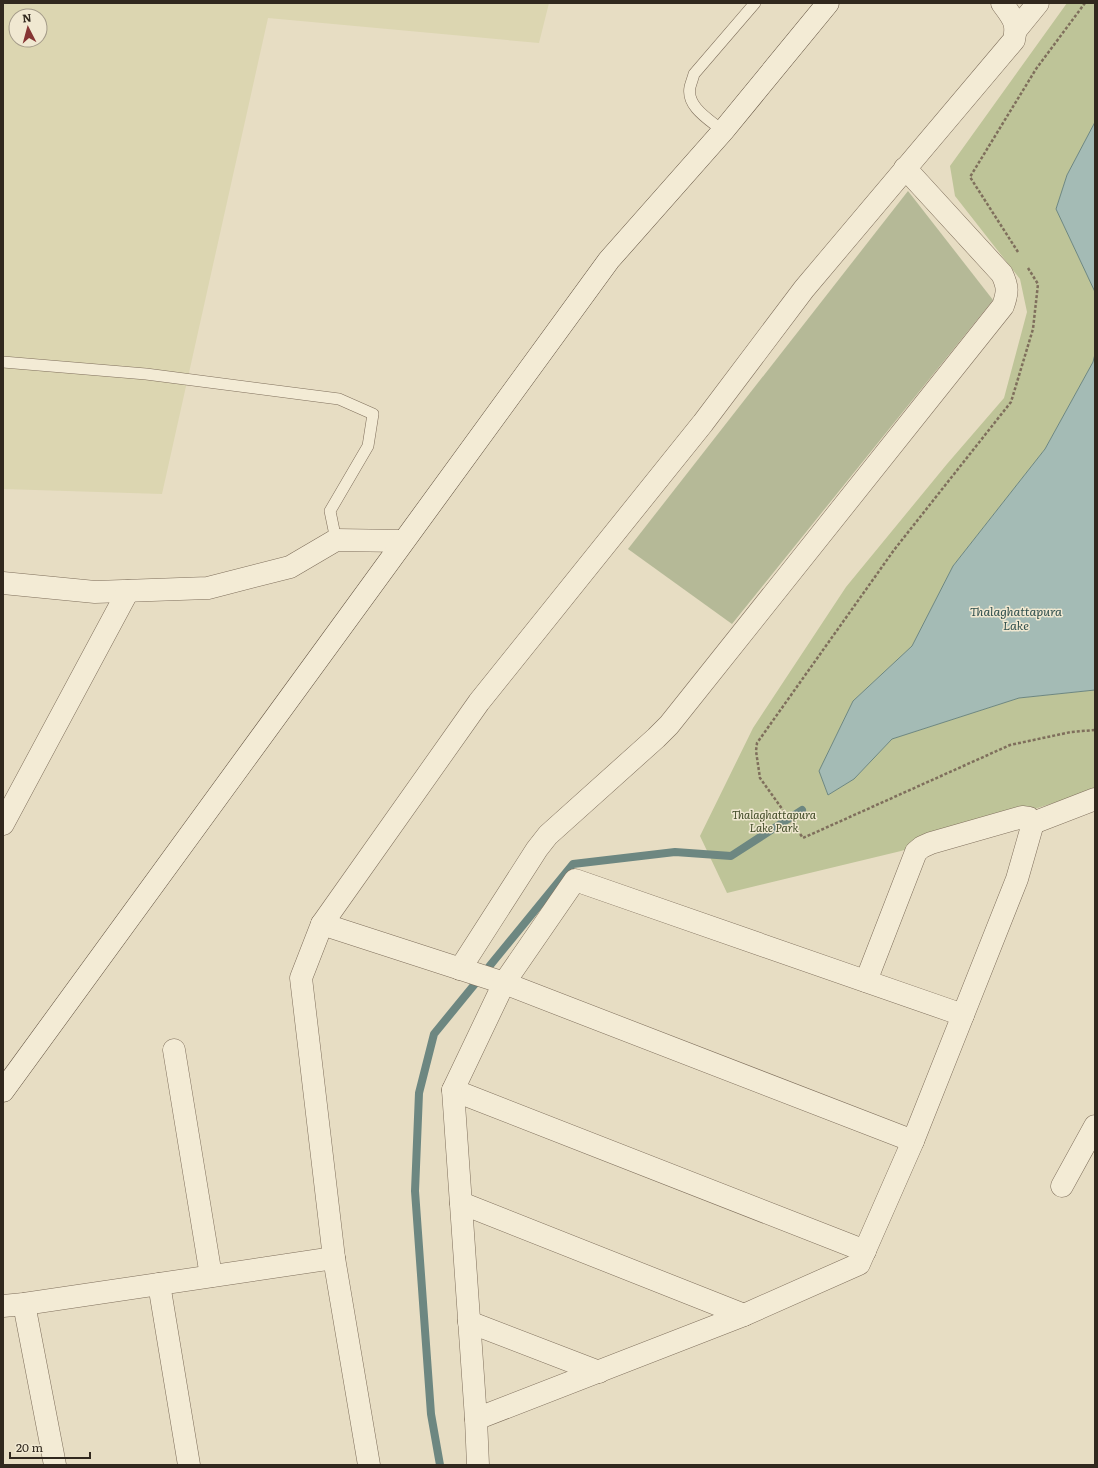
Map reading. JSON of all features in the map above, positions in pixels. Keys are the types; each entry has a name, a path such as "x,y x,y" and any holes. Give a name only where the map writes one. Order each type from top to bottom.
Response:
{"street":[{"path":"3,1091 609,260 722,131 828,3"},
{"path":"369,1465 334,1258 301,978 322,924 479,702 703,423 804,289 1014,40 1016,30 1014,19 1002,3"},
{"path":"1016,30 1038,3"},
{"path":"460,969 548,834 669,725 1003,306 1007,294 1007,284 1002,274 905,168"},
{"path":"3,583 95,592 208,588 290,567 336,540 403,541"},
{"path":"3,824 128,591"},
{"path":"1033,823 1095,798"},
{"path":"866,981 916,852 931,843 1022,818 1029,818 1033,823"},
{"path":"476,1419 744,1315 859,1264 913,1141 1017,879 1033,823"},
{"path":"478,1465 452,1090 504,983 575,880 963,1015"},
{"path":"322,924 504,983 913,1141"},
{"path":"174,1050 211,1276"},
{"path":"452,1090 865,1251"},
{"path":"1062,1186 1095,1126"},
{"path":"460,1203 744,1315"},
{"path":"55,1465 13,1305 334,1258"},
{"path":"159,1284 189,1465"},
{"path":"469,1322 598,1372"}],"lane":[{"path":"722,131 694,106 690,99 690,87 694,74 755,3"},
{"path":"3,362 146,374 339,399 373,414 368,446 330,512 336,540"}],"path":[{"path":"782,808 803,838 1010,745 1071,732 1095,730"}],"shaded area":[{"path":"3,3 549,3 539,43 268,18 162,494 3,489"}],"green space":[{"name":"Thalaghattapura Lake Park","path":"1067,3 1095,3 1095,122 1067,175 1056,209 1095,292 1095,354 1093,362 1045,449 953,566 912,646 853,701 819,771 828,795 854,779 892,739 1019,698 1095,690 1095,790 901,851 727,893 700,836 753,728 846,587 947,464 1004,398 1027,312 1020,279 955,196 950,166"},
{"path":"908,191 993,300 732,624 628,549"}],"water":[{"path":"1095,122 1095,292 1056,209 1067,175"},
{"name":"Thalaghattapura Lake","path":"1095,354 1095,690 1019,698 892,739 854,779 828,795 819,771 853,701 912,646 953,566 1045,449 1093,362"}],"waterway":[{"path":"440,1465 431,1414 415,1191 419,1093 434,1034 573,864 675,852 731,856 802,810"}]}
